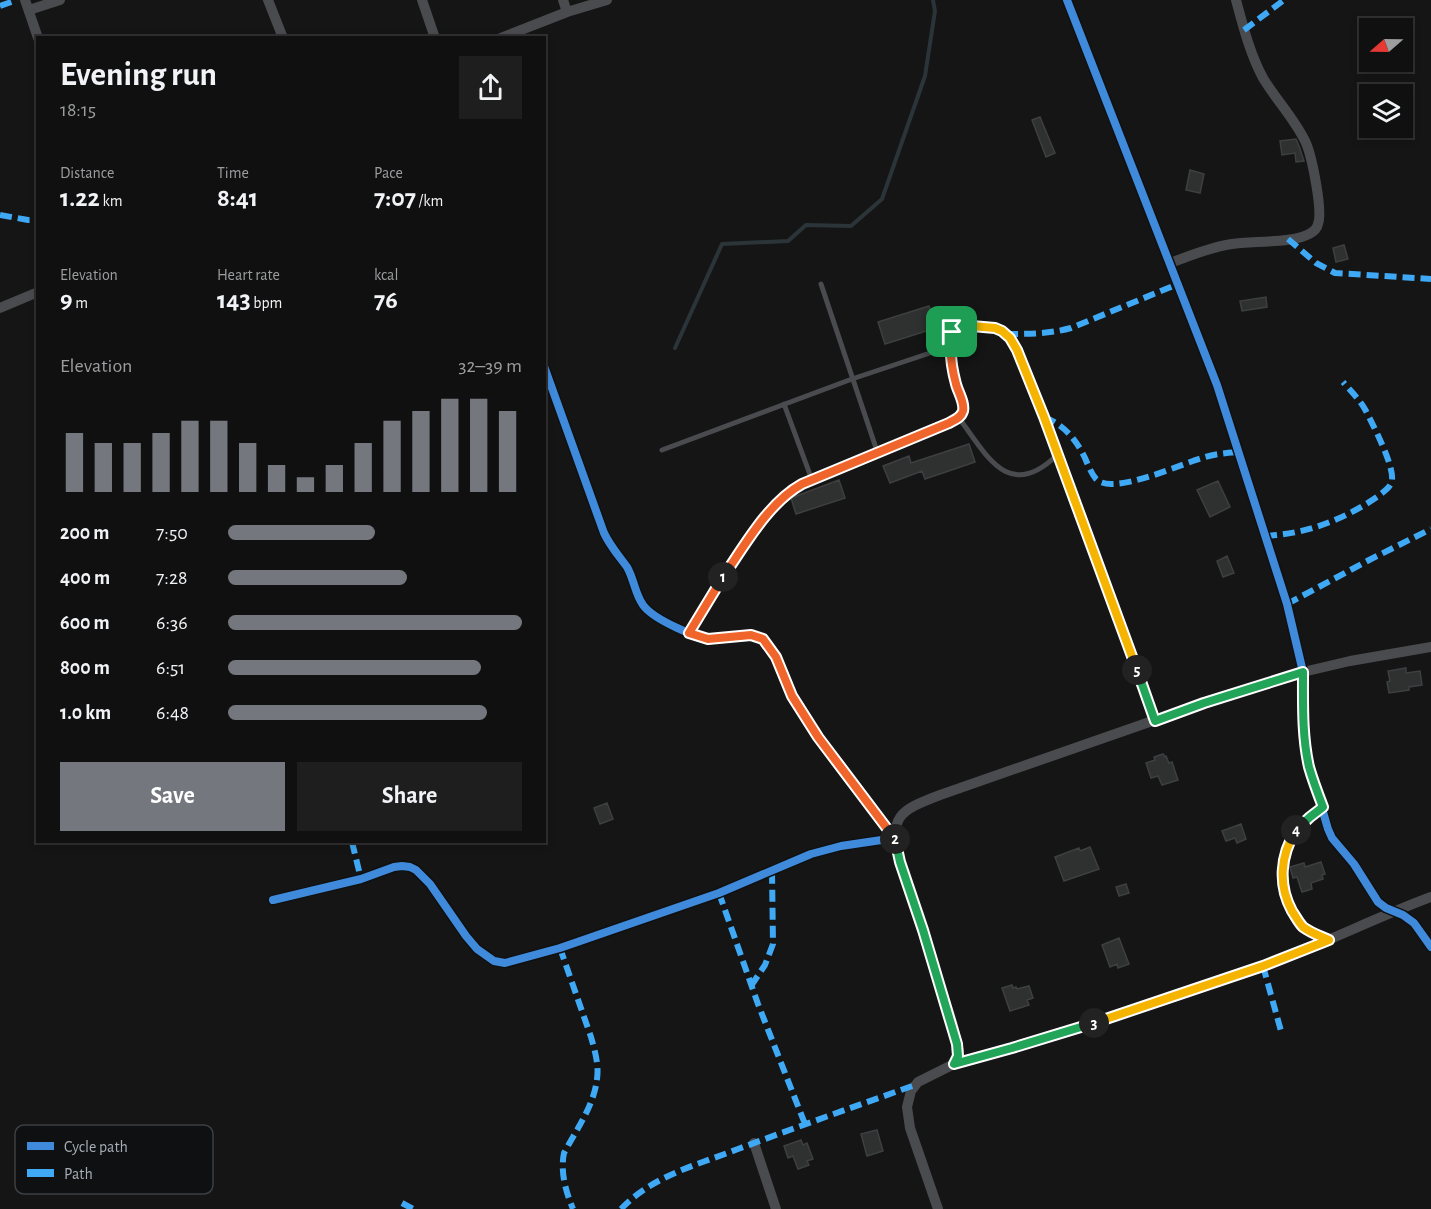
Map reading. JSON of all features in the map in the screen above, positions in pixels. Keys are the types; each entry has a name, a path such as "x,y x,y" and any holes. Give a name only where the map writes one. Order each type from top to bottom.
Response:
{"street":[{"path":"38,36 27,5 60,0"},
{"path":"268,0 281,36"},
{"path":"422,0 434,36"},
{"path":"563,0 567,12"},
{"path":"506,36 567,12 607,0"},
{"path":"1067,0 1217,385 1287,604 1303,672 1307,757 1328,829 1378,902 1413,923 1431,947"},
{"path":"1170,263 1221,246 1305,236 1316,229 1318,223 1317,194 1306,143 1264,78 1244,30 1236,0"},
{"path":"0,308 36,293"},
{"path":"546,372 604,533 629,572 643,605 654,615 689,633 708,639 751,635 763,639 776,657 792,696 818,737 895,838"},
{"path":"954,1064 958,1056 955,1033 900,862 895,838 899,818 907,809 1204,703 1303,672 1431,647"},
{"path":"1323,807 1300,825 1292,837 1284,861 1282,882 1288,902 1300,923 1329,940"},
{"path":"273,900 361,879 394,867 410,867 430,884 477,949 494,961 505,963 560,948 718,893 811,854 841,846 895,838"},
{"path":"938,1209 910,1128 907,1107 912,1091 918,1082 954,1064 1072,1030 1263,966 1431,897"},
{"path":"754,1143 776,1209"}],"lane":[{"path":"821,284 878,454"},
{"path":"689,633 741,550 776,504 793,489 958,418 963,406 951,360 952,332 960,325 995,328 1010,338 1028,375 1155,721"},
{"path":"662,450 852,379 951,346"},
{"path":"784,404 812,480"},
{"path":"958,418 990,460 1005,473 1017,476 1034,472 1048,465 1057,455"}],"building":[{"path":"1040,117 1055,153 1046,157 1032,120"},
{"path":"1296,139 1304,161 1296,162 1295,153 1282,155 1280,141"},
{"path":"1190,170 1204,174 1200,193 1186,190"},
{"path":"1344,245 1348,259 1336,262 1333,248"},
{"path":"1266,297 1267,307 1242,311 1240,301"},
{"path":"929,306 936,328 885,344 878,322"},
{"path":"969,444 975,462 925,479 922,471 890,483 883,466 909,456 911,463"},
{"path":"839,480 845,498 796,514 791,498"},
{"path":"1218,481 1230,507 1210,517 1197,490"},
{"path":"1227,556 1234,573 1223,577 1217,561"},
{"path":"1406,668 1406,673 1420,671 1422,685 1389,693 1388,671"},
{"path":"1163,754 1169,763 1172,762 1178,780 1162,785 1158,776 1151,778 1146,763"},
{"path":"607,803 613,819 600,824 594,808"},
{"path":"1241,824 1246,839 1237,843 1235,838 1226,841 1222,831"},
{"path":"1090,847 1099,869 1064,881 1055,857 1079,848 1080,851"},
{"path":"1321,862 1325,874 1322,875 1323,879 1311,883 1312,889 1302,892 1297,877 1293,878 1290,867 1304,863 1305,867"},
{"path":"1126,884 1129,893 1119,896 1116,887"},
{"path":"1119,938 1129,964 1118,968 1117,964 1110,967 1102,945"},
{"path":"1012,985 1017,989 1029,986 1033,998 1027,1000 1029,1005 1010,1011 1002,988"},
{"path":"877,1130 883,1151 867,1156 861,1134"},
{"path":"801,1140 803,1145 807,1143 813,1159 807,1161 809,1165 798,1169 793,1156 788,1158 784,1146"}],"waterway":[{"path":"675,348 722,244 788,241 806,225 851,226 882,199 925,76 935,11 933,0"}],"marked path":[{"path":"0,6 17,0"},
{"path":"1244,30 1284,0"},
{"path":"0,215 36,220"},
{"path":"1288,239 1316,263 1335,273 1431,279"},
{"path":"1006,334 1047,333 1071,328 1178,284"},
{"path":"1265,536 1309,529 1337,519 1377,497 1390,485 1392,473 1378,435 1364,407 1343,382"},
{"path":"1044,417 1069,433 1094,477 1104,483 1116,484 1131,481 1206,457 1238,452"},
{"path":"1287,604 1431,529"},
{"path":"352,843 361,879"},
{"path":"751,986 765,965 773,944 772,871"},
{"path":"719,893 758,1004 805,1124"},
{"path":"560,948 591,1037 597,1068 592,1099 564,1153 564,1182 573,1209"},
{"path":"1263,966 1281,1031"},
{"path":"621,1209 647,1188 691,1166 915,1085"},
{"path":"402,1203 413,1209"}],"cycle path":[{"path":"1067,0 1217,385 1287,604 1303,672 1307,757 1328,829 1378,902 1414,923 1431,947"},
{"path":"273,900 361,879 394,867 410,867 430,884 477,949 494,961 505,963 560,948 719,893 811,854 841,846 895,838 811,726 796,701 779,663 764,641 747,635 716,639 698,636 666,622 648,611 643,605 627,567 604,533 546,372"}],"route":[{"path":"960,325 995,328 1010,338 1017,350 1044,417 1155,721 1303,672 1307,757 1323,807 1300,825 1292,837 1284,861 1282,882 1288,902 1300,923 1329,940 1263,966 1072,1030 954,1064 958,1059 958,1051 952,1022 900,862 895,838 818,737 792,696 776,657 763,639 751,635 708,639 689,633 741,550 776,504 793,489 949,423 960,416 963,406 951,360 952,332 960,325"}]}
